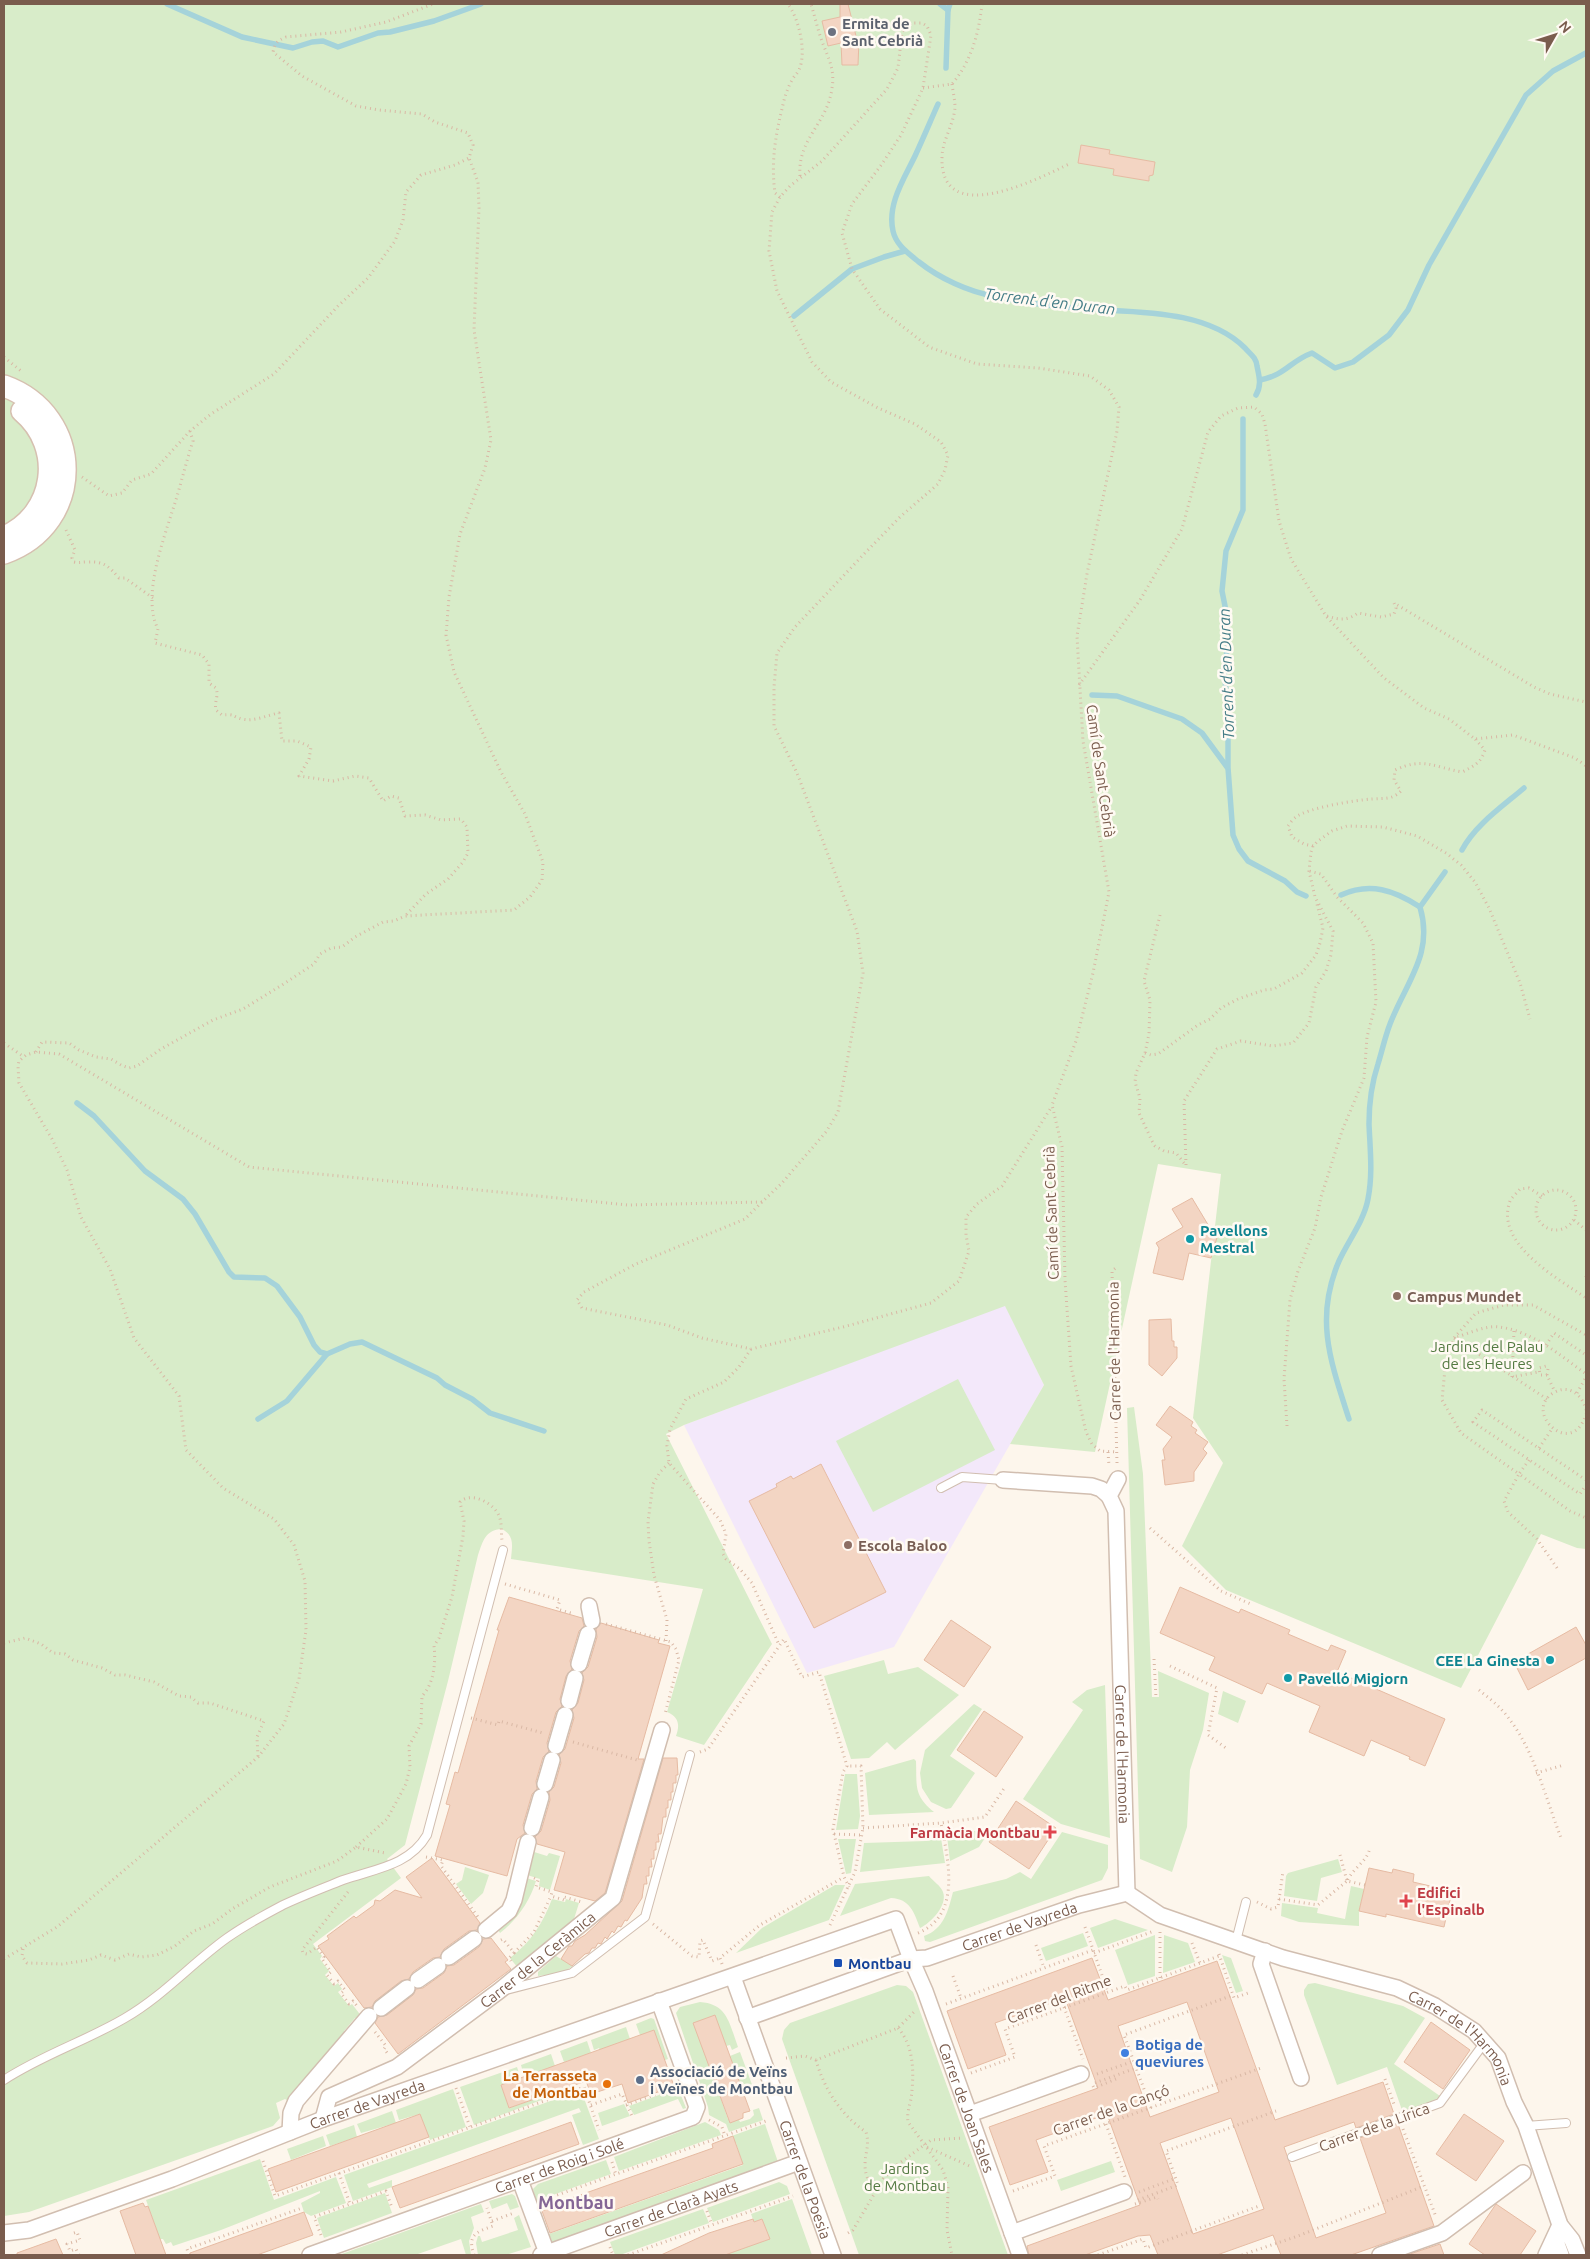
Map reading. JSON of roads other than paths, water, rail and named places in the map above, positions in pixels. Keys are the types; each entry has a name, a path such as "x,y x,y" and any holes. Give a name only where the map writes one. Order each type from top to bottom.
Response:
{"main road":[{"path":"4,386 26,396 46,415 60,439 66,469 60,500 44,526 20,546 4,553"},
{"path":"4,402 22,411 39,429 48,451 50,463 48,487 37,510 20,528 4,537"}],"street":[{"path":"1110,1496 1113,1473"},
{"path":"1003,1480 1092,1486 1101,1489 1110,1496"},
{"name":"Carrer de l'Harmonia","path":"1110,1496 1116,1511 1126,1893 1160,1915 1236,1942 1397,1988 1436,2006 1474,2030 1498,2058 1514,2102 1526,2126 1557,2232 1561,2255"},
{"path":"290,2132 290,2113 296,2101 375,2012 509,1911 514,1900 530,1835 567,1708 590,1620"},
{"name":"Carrer de la Ceràmica","path":"323,2119 329,2097 397,2067 499,1991 613,1898 662,1730"},
{"name":"Carrer de Vayreda","path":"747,2018 911,1959 927,1958 1079,1905 1126,1893"},
{"name":"Carrer de Vayreda","path":"4,2233 29,2230 154,2186 323,2119 896,1919 911,1959"},
{"path":"1265,1951 1261,1964 1301,2078"},
{"name":"Carrer de Joan Sales","path":"911,1959 925,1991 1020,2255"},
{"path":"733,1977 747,2018"},
{"name":"Carrer de Roig i Solé","path":"310,2255 690,2119 696,2114 697,2107 659,2001"},
{"name":"Carrer de la Poesia","path":"747,2018 833,2255"},
{"path":"970,2114 1084,2071"},
{"name":"Carrer de Clarà Ayats","path":"544,2254 799,2162"},
{"path":"1380,2255 1442,2234 1523,2173"},
{"path":"520,2180 544,2254"},
{"path":"1012,2232 1130,2195"},
{"path":"1546,2255 1557,2232"},
{"name":"Carrer de l'Harmonia","path":"1557,2232 1572,2240 1578,2255"}],"lane":[{"path":"941,1488 962,1478 1003,1480"},
{"path":"4,2080 29,2065 125,2018 150,2002 228,1937 283,1906 343,1880 394,1864 410,1855 420,1845 427,1835 503,1550"},
{"path":"499,1991 572,1973 645,1917 690,1755"},
{"path":"1236,1942 1246,1902"},
{"name":"Carrer de la Lírica","path":"1292,2157 1440,2103 1485,2041"},
{"path":"1526,2126 1566,2123"}],"waterway":[{"path":"167,4 242,37 293,48 312,42 323,41 338,47 378,33 390,32 434,21 481,4"},
{"path":"940,4 948,10"},
{"name":"Torrent d'en Duran","path":"946,68 948,10 950,4"},
{"path":"1260,380 1276,375 1312,353 1335,368 1353,362 1389,335 1408,310 1429,265 1526,95 1553,71 1586,53"},
{"name":"Torrent d'en Duran","path":"938,104 894,201 892,211 893,231 900,245 907,252 945,279 984,294 1055,306 1165,314 1209,325 1228,335 1245,348 1254,358 1260,380 1256,395"},
{"path":"794,316 852,269 905,251"},
{"name":"Torrent d'en Duran","path":"1243,419 1243,510 1226,551 1222,591 1227,616 1228,644 1224,670 1228,710 1228,768 1233,835 1239,849 1248,861 1285,881 1297,892 1306,896"},
{"path":"1092,695 1117,696 1182,719 1202,733 1227,767"},
{"path":"1462,850 1474,832 1524,788"},
{"path":"1420,907 1445,872"},
{"name":"Torrent d'en Duran","path":"1341,895 1362,889 1391,892 1420,907 1423,924 1421,954 1390,1024 1376,1071 1370,1101 1371,1161 1366,1207 1339,1261 1327,1302 1326,1322 1331,1360 1349,1419"},
{"path":"77,1103 94,1116 145,1171 183,1199 195,1214 229,1272 234,1277 265,1278 277,1286 300,1317 314,1345 320,1352 327,1354 350,1344 362,1342 437,1378 445,1385 472,1399 490,1413 544,1431"},
{"path":"258,1419 287,1401 327,1354"}],"place":[{"name":"Ermita de Sant Cebrià","path":"832,32"},
{"name":"Pavellons Mestral","path":"1190,1239"},
{"name":"Campus Mundet","path":"1397,1296"},
{"name":"Escola Baloo","path":"848,1545"},
{"name":"CEE La Ginesta","path":"1550,1660"},
{"name":"Pavelló Migjorn","path":"1288,1678"},
{"name":"Farmàcia Montbau","path":"1050,1832"},
{"name":"Edifici l'Espinalb","path":"1406,1901"},
{"name":"Montbau","path":"838,1963"},
{"name":"Botiga de queviures","path":"1125,2053"},
{"name":"Associació de Veïns i Veïnes de Montbau","path":"640,2080"},
{"name":"La Terrasseta de Montbau","path":"607,2084"}],"district":[{"name":"Montbau","path":"576,2202"}],"park label":[{"name":"Jardins del Palau de les Heures","path":"1487,1354"},
{"name":"Jardins de Montbau","path":"905,2176"}]}
